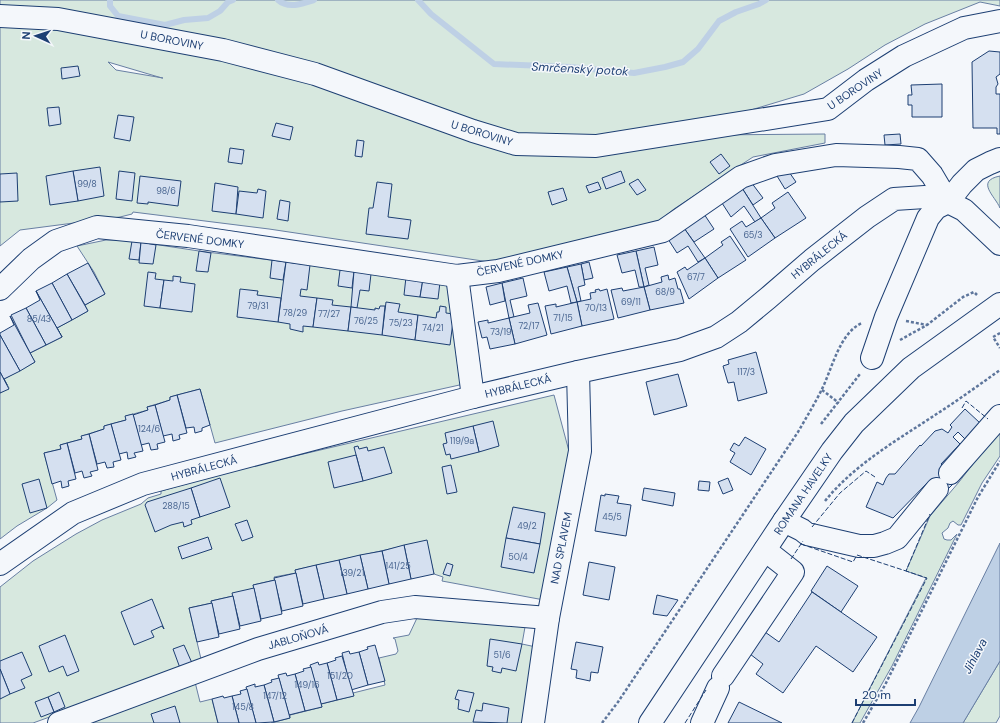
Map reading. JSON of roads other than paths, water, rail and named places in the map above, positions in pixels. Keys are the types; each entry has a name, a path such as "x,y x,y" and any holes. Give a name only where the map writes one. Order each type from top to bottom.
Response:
{"street":[{"name":"U BOROVINY","path":"0,16 58,19 223,50 315,74 473,131 516,144 596,146 828,109 866,80 904,56 964,28 1000,22"},
{"name":"ČERVENÉ DOMKY","path":"0,289 31,259 56,241 97,227 188,236 457,276 498,271 662,231 741,177 774,164 836,155 918,159 932,175 948,202"},
{"path":"872,358 886,317 928,218 936,208 948,202 962,184 976,170 1000,159"},
{"name":"HYBRÁLECKÁ","path":"0,564 73,513 143,484 473,397 680,350 716,337 739,322 812,260 860,222 894,199 925,196 948,202 964,210 1000,244"},
{"path":"457,276 473,397"},
{"name":"ROMANA HAVELKY","path":"650,723 784,521 832,451 854,423 911,368 1000,304"},
{"name":"NAD SPLAVEM","path":"533,723 548,618 580,451 578,372"},
{"path":"784,521 807,534 858,546 874,546 897,538 1000,416"},
{"path":"702,723 721,682 793,572 765,550"},
{"name":"JABLOŇOVÁ","path":"59,723 258,649 382,612 415,607 548,618"}],"water":[{"name":"Jihlava","path":"1000,543 1000,661 963,723 910,723 919,707"}],"waterway":[{"name":"Smrčenský potok","path":"110,0 110,6 118,16 165,25 184,20 208,18 220,11 228,2 233,0"},
{"name":"Smrčenský potok","path":"278,0 282,3 291,5 314,0"},
{"name":"Smrčenský potok","path":"418,0 431,14 494,64 570,67 634,73 683,62 698,49 719,21 736,12 766,0"}]}
